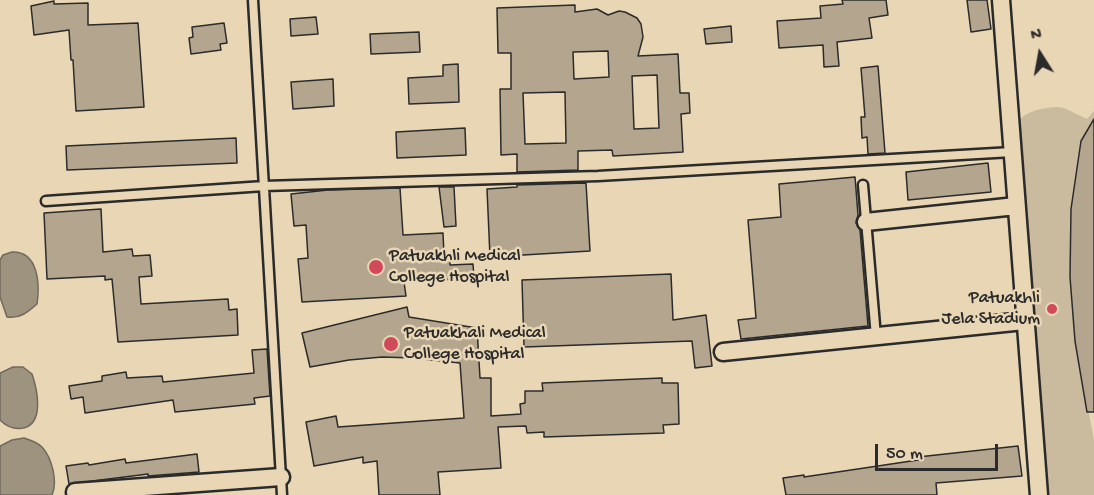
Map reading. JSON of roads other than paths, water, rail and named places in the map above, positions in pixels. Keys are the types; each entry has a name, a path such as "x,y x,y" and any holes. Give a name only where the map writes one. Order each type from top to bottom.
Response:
{"street":[{"path":"1001,0 1039,495"},
{"path":"866,222 1016,206"},
{"path":"723,352 1024,321"},
{"path":"75,492 281,477"}],"lane":[{"path":"253,0 282,495"},
{"path":"46,201 264,186 598,176 1012,152"},
{"path":"863,185 876,337"}],"place":[{"name":"Patuakhli Medical College Hospital","path":"376,267"},
{"name":"Patuakhli Jela Stadium","path":"1052,309"},
{"name":"Patuakhali Medical College Hospital","path":"391,344"}]}
